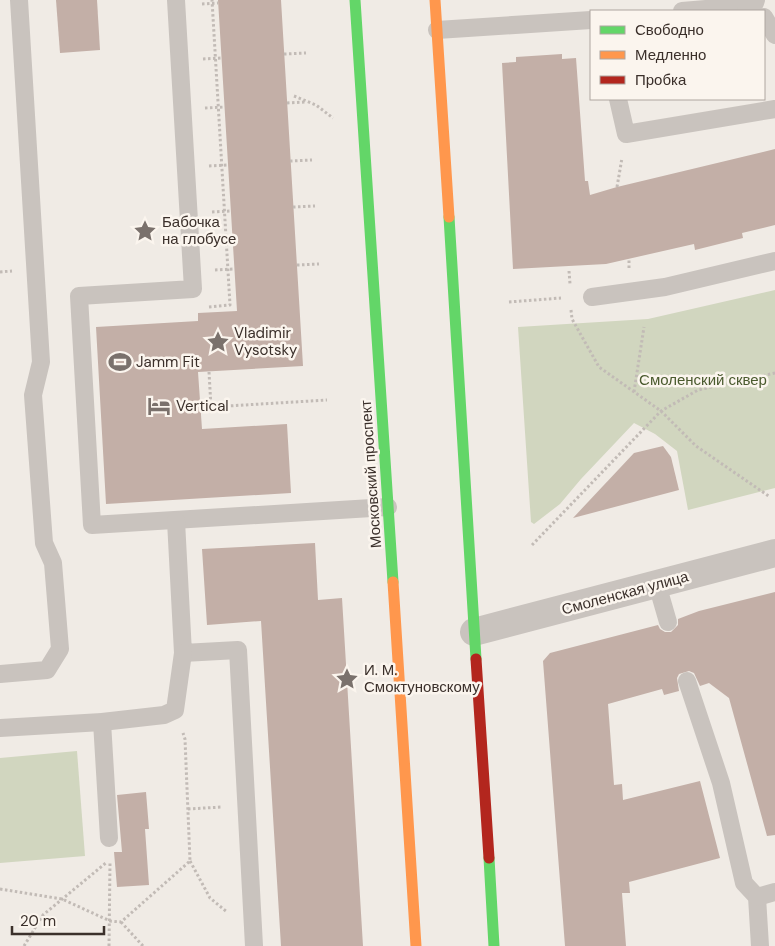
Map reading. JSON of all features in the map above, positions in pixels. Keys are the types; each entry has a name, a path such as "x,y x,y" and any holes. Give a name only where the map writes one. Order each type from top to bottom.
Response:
{"main road":[{"name":"Московский проспект","path":"355,0 416,946"},
{"path":"435,0 494,946"}],"street":[{"name":"Смоленская улица","path":"474,632 775,553"}],"lane":[{"path":"0,674 47,670 60,649 53,563 44,543 33,396 41,362 19,0"},
{"path":"176,0 193,289 78,296 92,525 388,507"},
{"path":"688,10 729,3 759,8"},
{"path":"765,18 775,35"},
{"path":"437,30 590,20"},
{"path":"618,100 626,134 775,109"},
{"path":"592,297 665,287 775,261"},
{"path":"0,728 102,722 164,715 175,710 183,653 176,521"},
{"path":"657,584 668,622"},
{"path":"183,653 238,650 254,939"},
{"path":"687,681 721,783 744,883 757,897 760,946"},
{"path":"102,722 109,838"},
{"path":"757,897 775,892"}],"path":[{"path":"205,312 205,307 230,306 212,0"},
{"path":"284,54 306,53"},
{"path":"294,96 309,102 335,119 337,110"},
{"path":"287,103 309,102"},
{"path":"290,161 312,160"},
{"path":"293,207 315,206"},
{"path":"297,265 319,264"},
{"path":"569,271 570,289"},
{"path":"509,302 561,298"},
{"path":"571,305 572,319 599,368 661,411 696,446 770,497"},
{"path":"634,392 644,327"},
{"path":"209,372 211,407 327,400"},
{"path":"532,545 661,411 698,390 775,373"},
{"path":"175,710 185,739 190,862 210,898 254,939"},
{"path":"188,809 246,805"},
{"path":"24,946 43,915 110,859 109,946"},
{"path":"121,922 190,862"},
{"path":"0,889 62,899 110,921 121,922 143,946"}],"green space":[{"name":"Смоленский сквер","path":"775,290 775,488 688,510 677,451 655,434 634,423 560,504 534,524 531,522 518,327 648,319"},
{"path":"77,751 85,856 0,863 0,758"}],"building":[{"path":"56,0 97,0 100,50 60,53"},
{"path":"218,0 281,0 303,366 198,372 202,429 287,424 291,493 106,504 96,327 198,321 198,313 237,311"},
{"path":"562,54 562,59 576,58 585,181 588,181 590,195 775,149 775,225 742,233 743,238 695,250 694,244 606,264 513,269 502,63 516,62 516,57"},
{"path":"663,446 671,457 679,490 573,518 634,453"},
{"path":"315,543 318,600 342,598 363,946 281,946 261,621 207,625 202,549"},
{"path":"775,592 775,835 767,836 729,698 709,683 700,686 694,673 689,671 679,674 677,678 679,691 664,695 662,689 608,704 614,785 622,784 623,800 700,781 720,858 629,882 630,893 622,893 626,946 565,946 543,661 550,653 658,625 665,632 671,632 678,625 678,619 699,611"},
{"path":"146,792 149,829 145,829 149,885 117,887 114,852 122,852 117,795"}],"traffic: fast":[{"path":"355,0 393,582"},
{"path":"449,217 476,659"},
{"path":"489,858 494,946"}],"traffic: slow":[{"path":"435,0 449,217"},
{"path":"393,582 416,946"}],"traffic: jam":[{"path":"476,659 489,858"}],"place":[{"name":"Бабочка на глобусе","path":"145,231"},
{"name":"Vladimir Vysotsky","path":"218,342"},
{"name":"Jamm Fit","path":"120,362"},
{"name":"Vertical","path":"159,406"},
{"name":"И. М. Смоктуновскому","path":"347,679"}]}
